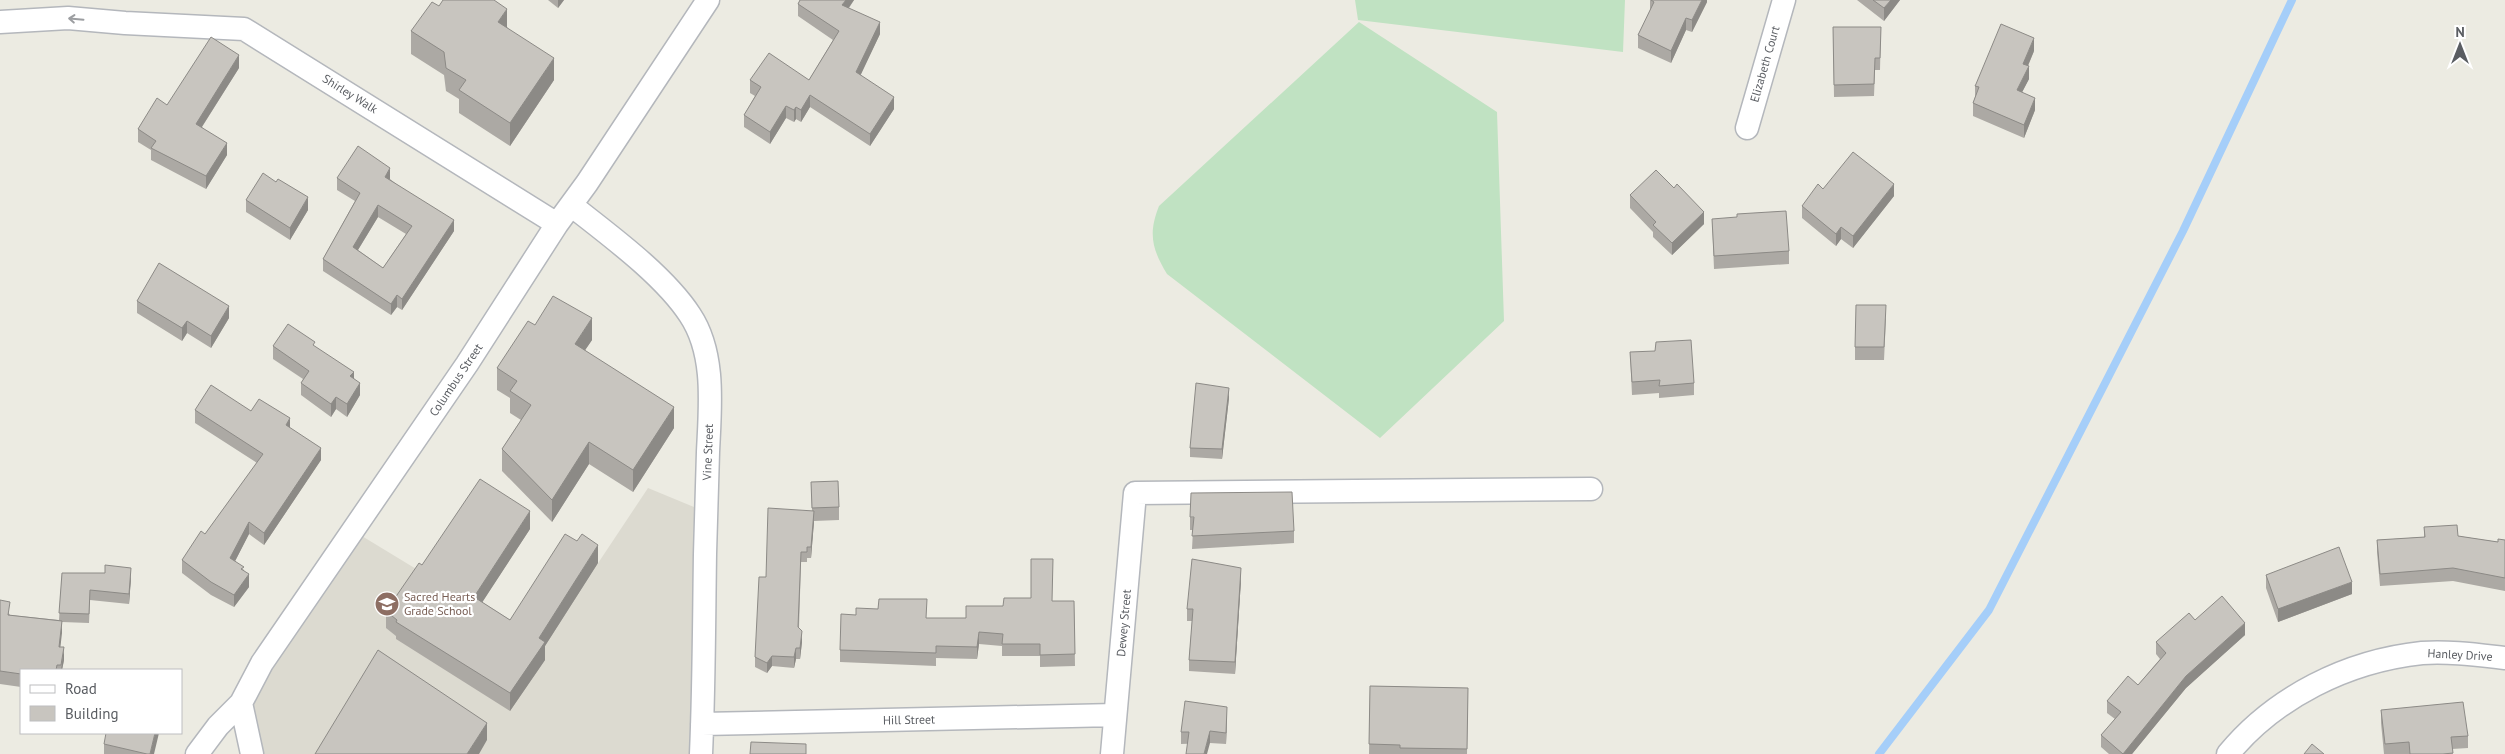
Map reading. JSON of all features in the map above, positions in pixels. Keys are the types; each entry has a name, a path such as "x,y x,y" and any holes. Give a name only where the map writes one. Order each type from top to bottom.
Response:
{"street":[{"name":"Columbus Street","path":"197,754 218,726 241,703 262,663 466,364 557,224 708,0"},
{"name":"Elizabeth Court","path":"1747,128 1784,0"},
{"name":"Shirley Walk","path":"0,22 68,18 244,29 557,224"},
{"name":"Vine Street","path":"571,205 638,259 677,298 691,316 704,347 710,397 701,754"},
{"name":"Dewey Street","path":"1112,754 1135,492 1590,489"},
{"name":"Hanley Drive","path":"2228,754 2247,731 2281,704 2348,670 2384,659 2414,654 2467,653 2505,658"},
{"path":"241,703 252,754"},
{"name":"Hill Street","path":"702,724 1115,715"}],"shaded area":[{"name":"Sacred Hearts Grade School","path":"648,488 706,512 701,754 252,754 241,703 352,530 543,646"}],"green space":[{"path":"1355,0 1625,0 1623,52 1358,20"},
{"path":"1359,22 1497,112 1504,321 1380,438 1167,274 1158,257 1153,241 1154,225 1159,206"}],"building":[{"path":"443,0 494,0 507,9 498,22 554,58 510,123 459,90 466,80 446,68 444,52 411,31 432,2 439,6"},
{"path":"800,0 846,0 842,5 880,22 856,72 894,97 870,134 810,95 801,110 796,107 794,110 786,106 770,132 744,115 761,87 750,80 769,53 809,80 839,31 798,4"},
{"path":"1651,0 1702,0 1692,20 1686,18 1671,51 1638,35 1654,2"},
{"path":"1873,0 1891,0 1884,8"},
{"path":"2001,24 2034,38 2023,64 2029,66 2017,90 2035,98 2024,125 1973,103 1979,87 1975,86"},
{"path":"1833,27 1881,27 1880,58 1875,58 1874,84 1834,85"},
{"path":"211,37 239,55 196,124 227,143 206,176 151,148 156,141 138,129 157,98 167,105"},
{"path":"358,146 390,168 385,177 454,220 402,299 397,295 391,304 323,259 360,193 337,178","holes":["378,205 412,226 383,268 353,247"]},
{"path":"1853,152 1894,184 1853,236 1841,227 1836,234 1802,206 1818,184 1823,189"},
{"path":"1656,170 1674,188 1677,184 1704,212 1672,243 1653,225 1656,222 1630,195"},
{"path":"263,173 276,182 278,179 308,197 290,228 246,200"},
{"path":"1786,211 1789,251 1714,256 1712,219 1737,217 1737,214"},
{"path":"159,263 229,306 211,336 187,321 182,328 137,301"},
{"path":"553,296 592,318 575,344 674,407 633,470 589,442 552,500 502,449 531,405 510,391 517,381 497,368 528,321 535,325"},
{"path":"1856,305 1886,305 1884,347 1855,347"},
{"path":"288,324 315,342 313,345 354,372 350,376 360,383 347,404 336,397 331,404 301,383 309,371 273,346"},
{"path":"1691,340 1694,383 1659,386 1660,380 1632,382 1630,352 1655,351 1656,342"},
{"path":"1196,383 1229,388 1222,449 1190,448"},
{"path":"211,385 251,411 259,399 290,418 286,425 321,448 264,533 249,522 230,558 244,567 241,569 249,574 234,595 211,582 182,560 201,531 205,534 263,454 195,410"},
{"path":"480,479 530,511 474,597 510,620 565,534 577,541 582,534 598,545 539,638 545,642 510,693 396,622 397,620 386,611 419,563 422,565"},
{"path":"838,481 839,507 812,508 811,482"},
{"path":"1292,492 1294,531 1192,536 1194,517 1190,517 1191,493"},
{"path":"768,508 814,511 811,547 807,547 807,552 801,552 798,627 802,631 800,648 796,648 794,657 772,656 767,663 755,657 759,577 766,577"},
{"path":"2457,525 2458,536 2498,542 2498,539 2505,540 2505,578 2453,568 2380,574 2377,540 2425,537 2424,527"},
{"path":"2339,547 2352,582 2278,609 2266,575"},
{"path":"1031,559 1053,559 1052,601 1074,601 1075,654 1040,655 1040,644 1002,644 1003,634 979,632 977,647 936,646 936,653 840,650 841,614 856,615 856,608 878,609 879,599 927,599 926,618 966,618 966,606 1003,606 1004,598 1031,598"},
{"path":"1192,559 1241,568 1235,662 1189,660 1193,609 1187,609"},
{"path":"105,565 131,568 129,594 90,590 89,614 59,613 62,573 105,573"},
{"path":"2222,596 2245,623 2186,676 2123,754 2101,735 2121,712 2107,701 2128,676 2138,685 2166,653 2156,642 2189,613 2195,620"},
{"path":"0,600 10,602 8,615 62,621 59,647 64,647 61,665 57,665 56,669 20,669 20,674 0,671"},
{"path":"378,650 487,723 467,754 315,754"},
{"path":"1370,686 1468,688 1467,749 1400,748 1400,745 1369,744"},
{"path":"1185,701 1227,707 1226,733 1210,731 1204,754 1186,754 1189,732 1181,732"},
{"path":"2463,702 2468,736 2451,737 2453,753 2410,754 2409,742 2385,744 2381,710"},
{"path":"106,734 155,734 150,754 104,744"},
{"path":"751,742 806,744 806,754 750,754"},
{"path":"2312,744 2324,754 2304,754"}],"waterway":[{"path":"1879,754 1989,610 2183,231 2292,0"}],"place":[{"name":"Sacred Hearts Grade School","path":"387,604"}]}
